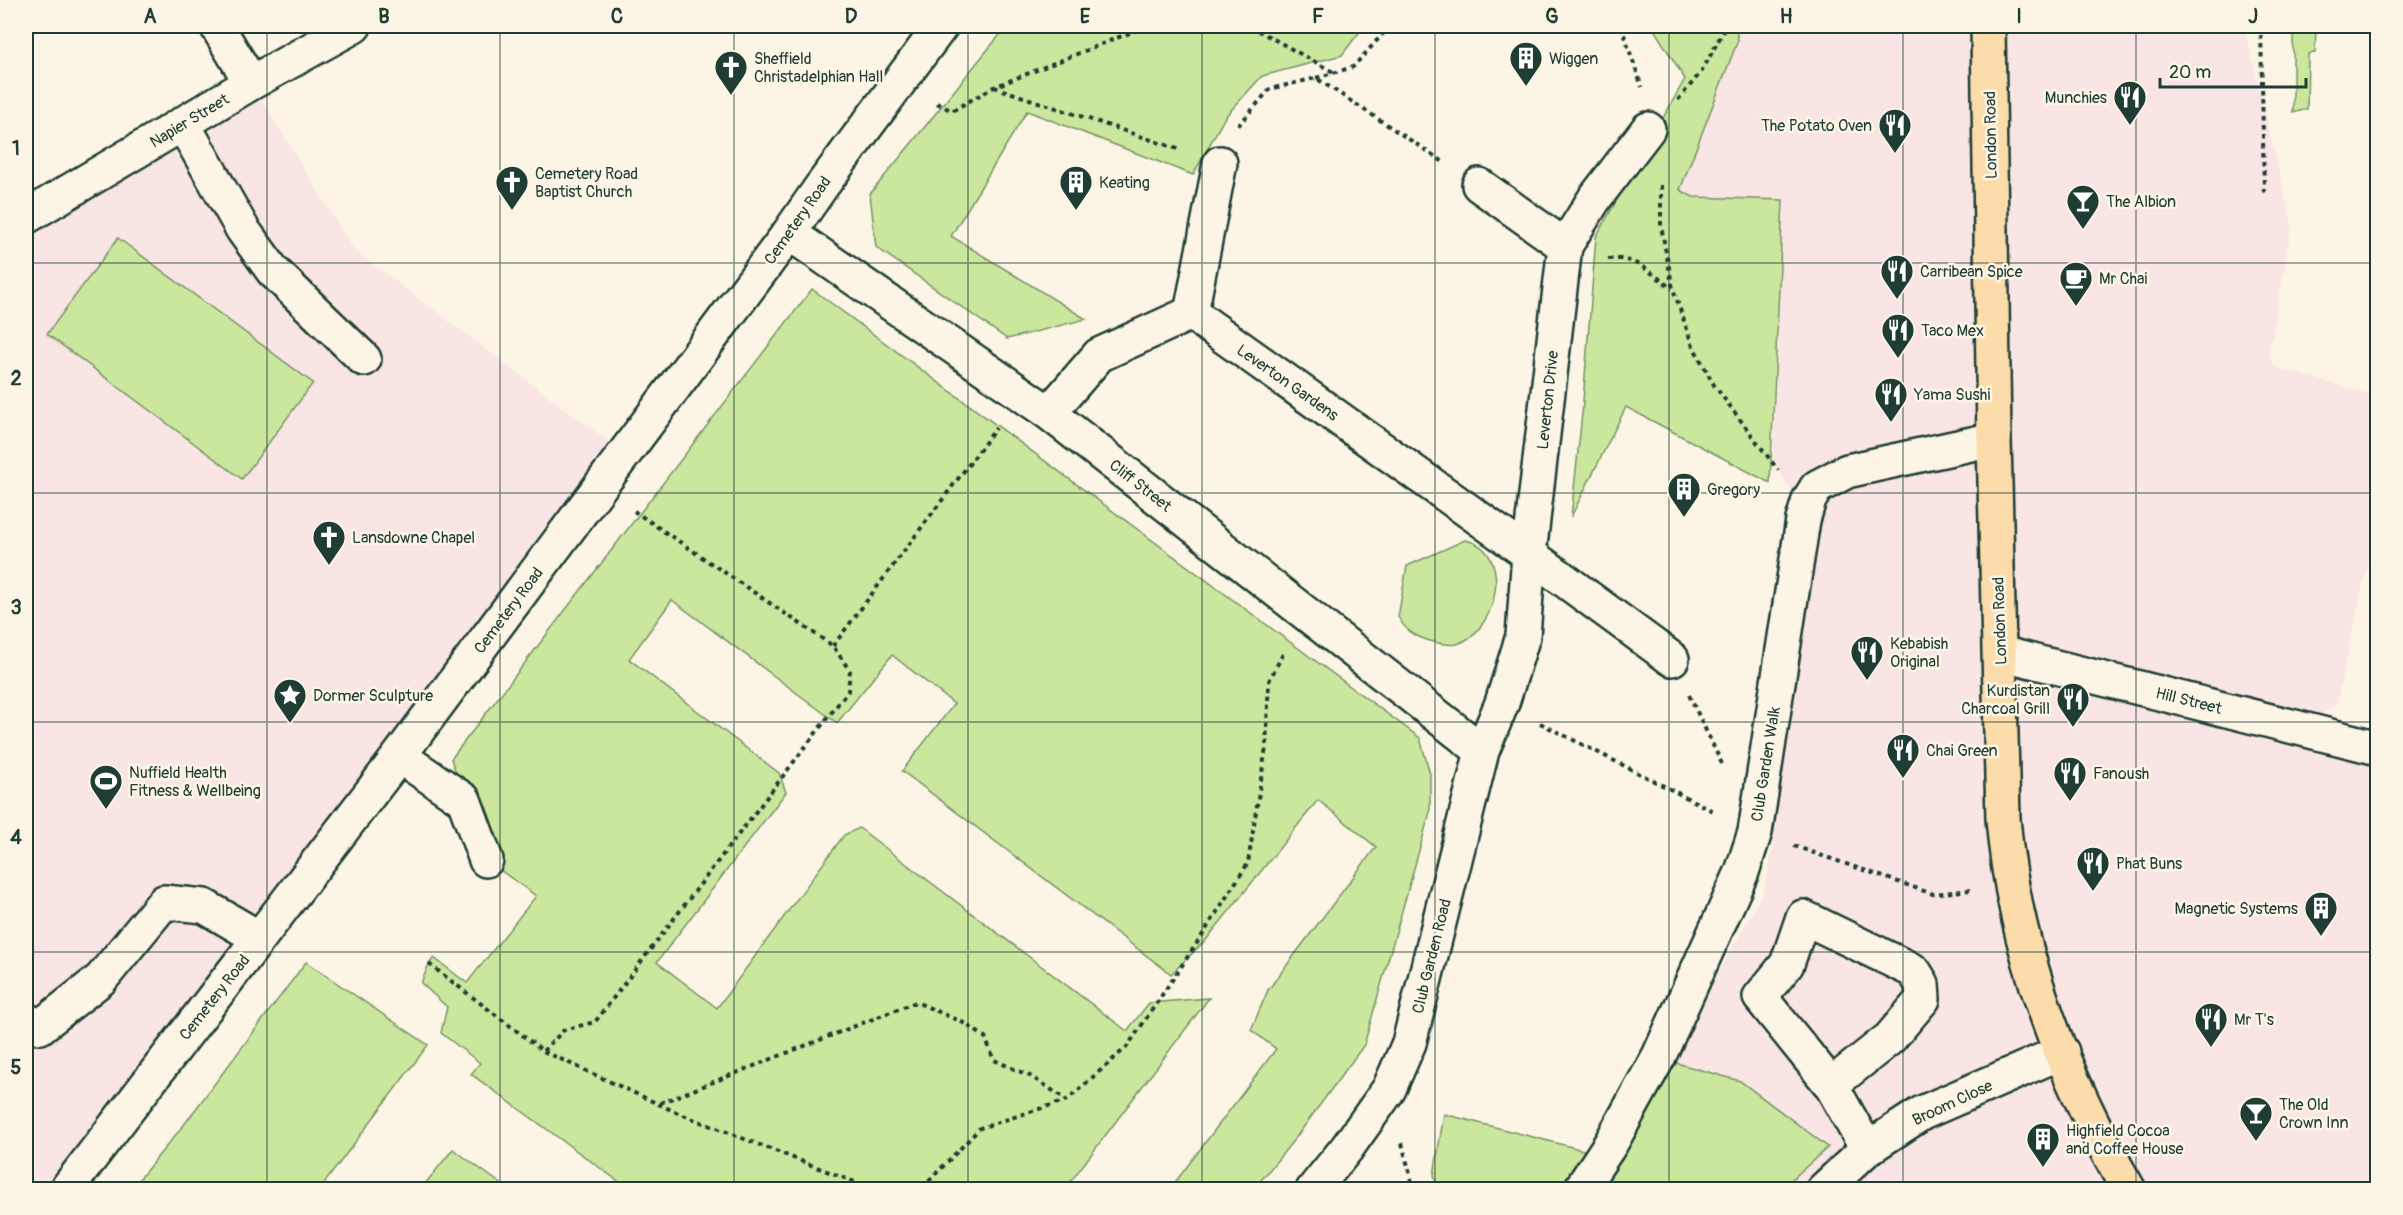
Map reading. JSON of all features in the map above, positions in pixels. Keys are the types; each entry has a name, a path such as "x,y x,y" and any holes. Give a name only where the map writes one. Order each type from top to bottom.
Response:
{"main road":[{"name":"London Road","path":"1989,27 1994,439 2003,819 2011,885 2035,978 2062,1052 2097,1130 2129,1190"}],"street":[{"path":"217,26 251,83"},
{"name":"Napier Street","path":"26,217 251,83 354,26"},
{"name":"Cemetery Road","path":"66,1190 399,756 941,26"},
{"name":"Leverton Drive","path":"1530,554 1564,255 1595,198 1657,123"},
{"path":"183,124 243,230 267,263 364,358"},
{"path":"1049,413 1099,355 1191,313 1220,163"},
{"path":"1479,185 1564,255"},
{"name":"Cliff Street","path":"789,233 1049,413 1482,751"},
{"name":"Leverton Gardens","path":"1191,313 1530,554 1672,659"},
{"name":"Club Garden Walk","path":"1580,1190 1611,1143 1659,1056 1742,872 1755,832 1805,510 1817,487 1847,471 1994,439"},
{"path":"1482,751 1502,703 1523,636 1530,554"},
{"name":"Hill Street","path":"2000,653 2378,748"},
{"name":"Club Garden Road","path":"1313,1190 1347,1148 1389,1089 1409,1043 1482,751"},
{"path":"399,756 464,800 486,860"},
{"path":"26,1020 40,1027 101,979 164,902 204,906 259,939"},
{"path":"1830,1085 1890,1038 1923,999 1922,984 1914,971 1803,917 1787,963 1760,997 1830,1085 1867,1149"},
{"name":"Broom Close","path":"1823,1190 1867,1149 1922,1113 2062,1052"}],"path":[{"path":"898,82 952,111 994,87 1147,26"},
{"path":"1250,26 1335,73"},
{"path":"994,87 1220,163 1240,122 1270,89 1353,67 1390,26"},
{"path":"1621,26 1640,84 1657,123 1702,71 1726,26"},
{"path":"2261,26 2264,193"},
{"path":"1316,78 1479,185"},
{"path":"1661,183 1660,226 1673,289 1683,322 1701,364 1805,510"},
{"path":"1564,255 1616,258 1637,262 1673,289"},
{"path":"833,646 1021,394"},
{"path":"543,1051 564,1030 595,1022 848,691 850,670 833,646 599,487"},
{"path":"429,964 543,1051 659,1104 865,1186 926,1187 980,1128 1066,1100 1127,1047 1248,863 1266,747 1269,681 1304,612"},
{"path":"1672,659 1725,771"},
{"path":"659,1104 916,1002 962,1022 985,1037 994,1060 1030,1076 1066,1100"}],"shaded area":[{"path":"1735,26 2244,26 2292,224 2269,355 2275,367 2377,396 2377,549 2371,550 2336,704 2303,727 2377,748 2377,1189 1781,1189 1828,1147 1740,1081 1669,1061 1763,893 1774,845 1755,832 1805,511 1773,462 1783,200 1693,197 1679,190 1738,40"},
{"path":"251,83 354,250 625,454 66,1189 26,1190 26,217"}],"green space":[{"path":"1007,26 1364,26 1342,55 1262,76 1225,117 1193,175 1027,111 951,236 1086,319 1007,339 876,247 870,194"},
{"path":"1652,26 1735,26 1738,40 1680,190 1693,197 1783,200 1770,483 1626,407 1571,517 1596,237 1685,79"},
{"path":"2293,26 2316,26 2315,53 2308,54 2307,109 2293,113"},
{"path":"118,238 313,383 242,479 47,334"},
{"path":"812,289 1420,738 1430,774 1430,812 1364,1045 1297,1136 1254,1189 1170,1189 1276,1049 1251,1030 1268,990 1376,847 1318,800 1206,940 1171,974 902,771 954,704 892,655 837,723 672,600 629,659 779,773 786,792 657,962 717,1008 844,835 859,828 1127,1031 1149,1003 1209,998 1065,1189 629,1189 471,1074 480,1063 441,1033 447,1007 421,983 429,964 434,958 467,983 536,896 486,860 451,759"},
{"path":"1465,540 1480,547 1490,558 1495,573 1495,590 1491,608 1483,624 1471,636 1457,644 1440,643 1419,637 1407,629 1398,617 1407,566"},
{"path":"306,962 428,1045 320,1189 131,1189 183,1126"},
{"path":"1669,1061 1740,1081 1828,1147 1781,1189 1438,1190 1434,1175 1444,1114 1614,1158"},
{"path":"453,1149 508,1189 421,1189"}],"place":[{"name":"Wiggen","path":"1526,87"},
{"name":"Sheffield Christadelphian Hall","path":"731,96"},
{"name":"Munchies","path":"2130,126"},
{"name":"The Potato Oven","path":"1895,154"},
{"name":"Cemetery Road Baptist Church","path":"512,211"},
{"name":"Keating","path":"1076,211"},
{"name":"The Albion","path":"2083,230"},
{"name":"Carribean Spice","path":"1897,300"},
{"name":"Mr Chai","path":"2076,307"},
{"name":"Taco Mex","path":"1898,359"},
{"name":"Yama Sushi","path":"1891,423"},
{"name":"Gregory","path":"1684,518"},
{"name":"Lansdowne Chapel","path":"329,566"},
{"name":"Kebabish Original","path":"1867,681"},
{"name":"Dormer Sculpture","path":"290,724"},
{"name":"Kurdistan Charcoal Grill","path":"2073,728"},
{"name":"Chai Green","path":"1903,779"},
{"name":"Fanoush","path":"2070,802"},
{"name":"Nuffield Health Fitness & Wellbeing","path":"106,810"},
{"name":"Phat Buns","path":"2093,892"},
{"name":"Magnetic Systems","path":"2321,937"},
{"name":"Mr T's","path":"2211,1048"},
{"name":"The Old Crown Inn","path":"2256,1142"},
{"name":"Highfield Cocoa and Coffee House","path":"2043,1168"}]}
